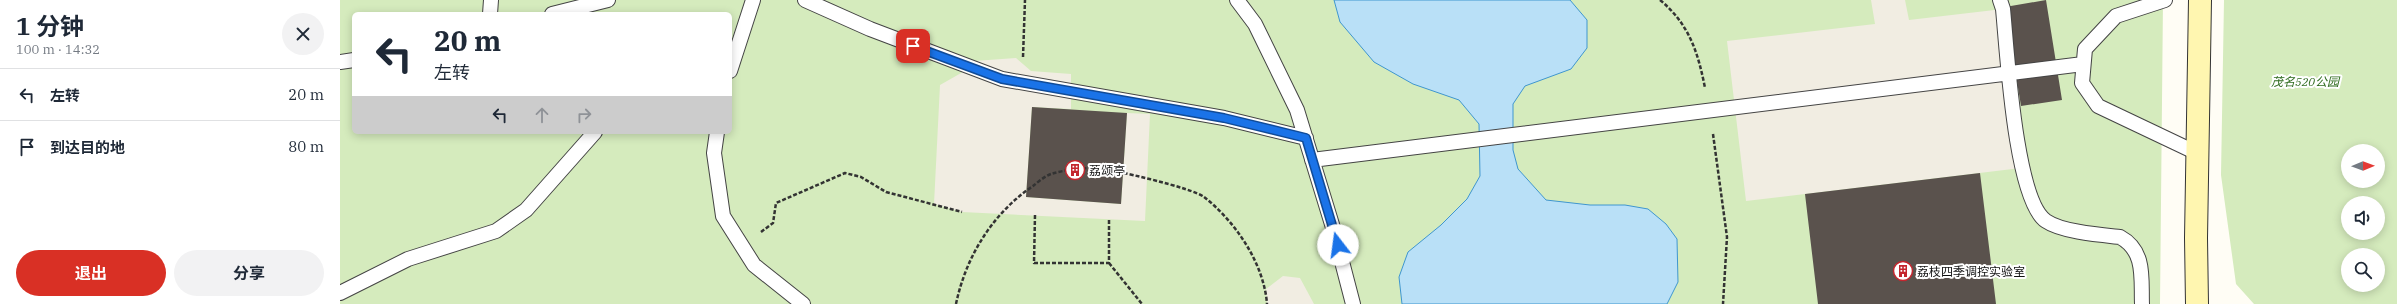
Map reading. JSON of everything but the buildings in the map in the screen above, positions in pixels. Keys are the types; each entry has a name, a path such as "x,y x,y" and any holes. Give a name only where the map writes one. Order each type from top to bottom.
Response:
{"main road":[{"path":"2197,304 2197,153 2200,0"}],"lane":[{"path":"490,12 491,0"},
{"path":"560,12 608,0"},
{"path":"732,65 753,0"},
{"path":"805,0 870,29 1002,79 1224,118 1306,138"},
{"path":"1237,0 1255,24 1297,110 1353,304"},
{"path":"2000,0 2003,9 2018,155 2026,182 2040,215 2046,221 2062,228 2120,237 2128,241 2134,247 2142,269 2142,304"},
{"path":"2165,0 2116,16 2085,49 2082,83 2098,106 2197,153"},
{"path":"340,62 352,60"},
{"path":"1312,160 1709,109 2084,64"},
{"path":"340,293 408,259 496,231 526,210 593,134"},
{"path":"717,134 714,153 723,216 754,265 802,304"}],"path":[{"path":"1023,62 1025,0"},
{"path":"1660,0 1682,20 1700,63 1709,109 1727,237 1723,304"},
{"path":"956,304 960,284 986,230 1013,200 1050,174 1096,168 1173,185 1203,196 1231,224 1250,252 1266,289 1267,304"},
{"path":"742,247 773,223 776,203 845,173 862,177 886,192 962,212"},
{"path":"1035,215 1034,263 1109,263"},
{"path":"1109,220 1109,263 1142,304"}],"green space":[{"path":"340,0 2163,0 2160,304 340,304"},
{"name":"茂名520公园","path":"2224,0 2397,0 2397,304 2254,304 2236,284 2221,175"}],"shaded area":[{"path":"1871,0 1905,0 1909,20 2003,9 2021,168 1746,201 1727,41 1875,24"},
{"path":"1016,58 1031,71 1071,74 1071,109 1032,107 1026,197 1121,204 1127,113 1150,114 1145,221 962,212 934,204 940,85 970,68 974,61"},
{"path":"1283,276 1300,278 1314,304 1267,304 1266,289"}],"water":[{"path":"1334,0 1570,0 1587,20 1587,48 1571,69 1525,86 1513,104 1513,150 1518,169 1546,200 1590,205 1625,205 1648,209 1666,224 1677,239 1678,282 1667,304 1402,304 1399,277 1408,252 1441,225 1467,199 1480,176 1479,124 1459,100 1413,84 1374,62 1340,22"}],"place":[{"name":"荔颂亭","path":"1075,170"},
{"name":"荔枝四季调控实验室","path":"1903,271"}],"route":[{"path":"913,46 1002,79 1224,118 1306,138 1338,245"}]}
